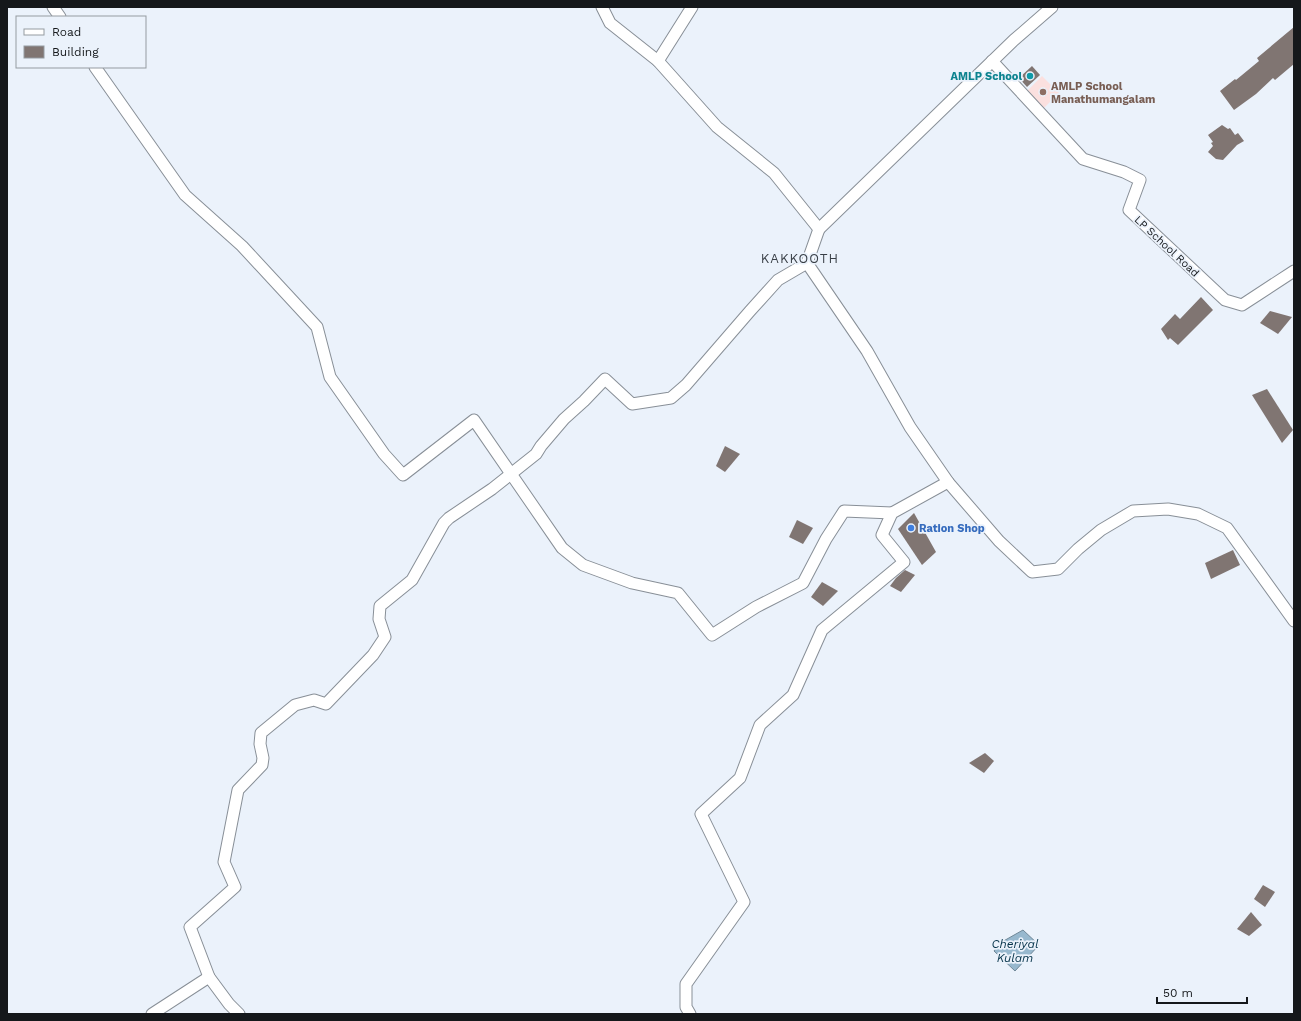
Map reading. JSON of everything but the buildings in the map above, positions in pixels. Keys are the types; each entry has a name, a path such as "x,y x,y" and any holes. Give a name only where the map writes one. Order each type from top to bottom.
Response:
{"street":[{"path":"53,7 59,16"},
{"path":"602,7 610,23 658,61 717,127 774,173 819,230"},
{"path":"658,61 692,7"},
{"path":"239,1014 229,1004 209,977 190,927 235,887 224,862 238,790 262,765 263,758 260,744 261,733 295,705 314,700 326,704 373,655 385,637 379,619 380,606 412,580 444,524 449,518 492,489 536,454 564,419 605,380 632,404 671,398 686,384 778,280 807,263 819,230 992,61 1052,7"},
{"name":"LP School Road","path":"992,61 1082,158 1124,172 1140,180 1128,210 1225,300 1242,305 1294,271"},
{"path":"96,68 185,195 242,246 317,327 330,377 384,454 404,475 474,420 562,548 582,565 632,583 678,593 712,635 756,607 803,583 826,539 844,511 892,513 948,482"},
{"path":"807,263 867,351 910,427 948,482 999,541 1032,572 1058,569 1078,549 1101,530 1133,511 1168,509 1198,514 1227,528 1294,621"},
{"path":"690,1014 686,1008 686,984 744,902 701,814 740,778 760,725 793,695 822,630 904,562 882,535 892,513"},
{"path":"152,1014 209,977"}],"shaded area":[{"name":"AMLP School Manathumangalam","path":"1042,76 1059,93 1044,108 1027,91"}],"water":[{"name":"Cheriyal Kulam","path":"1023,930 1039,945 1015,971 994,951 1000,943"}],"place":[{"name":"AMLP School","path":"1030,76"},
{"name":"AMLP School Manathumangalam","path":"1043,92"},
{"name":"Ration Shop","path":"911,528"}],"district":[{"name":"KAKKOOTH","path":"800,258"}]}
